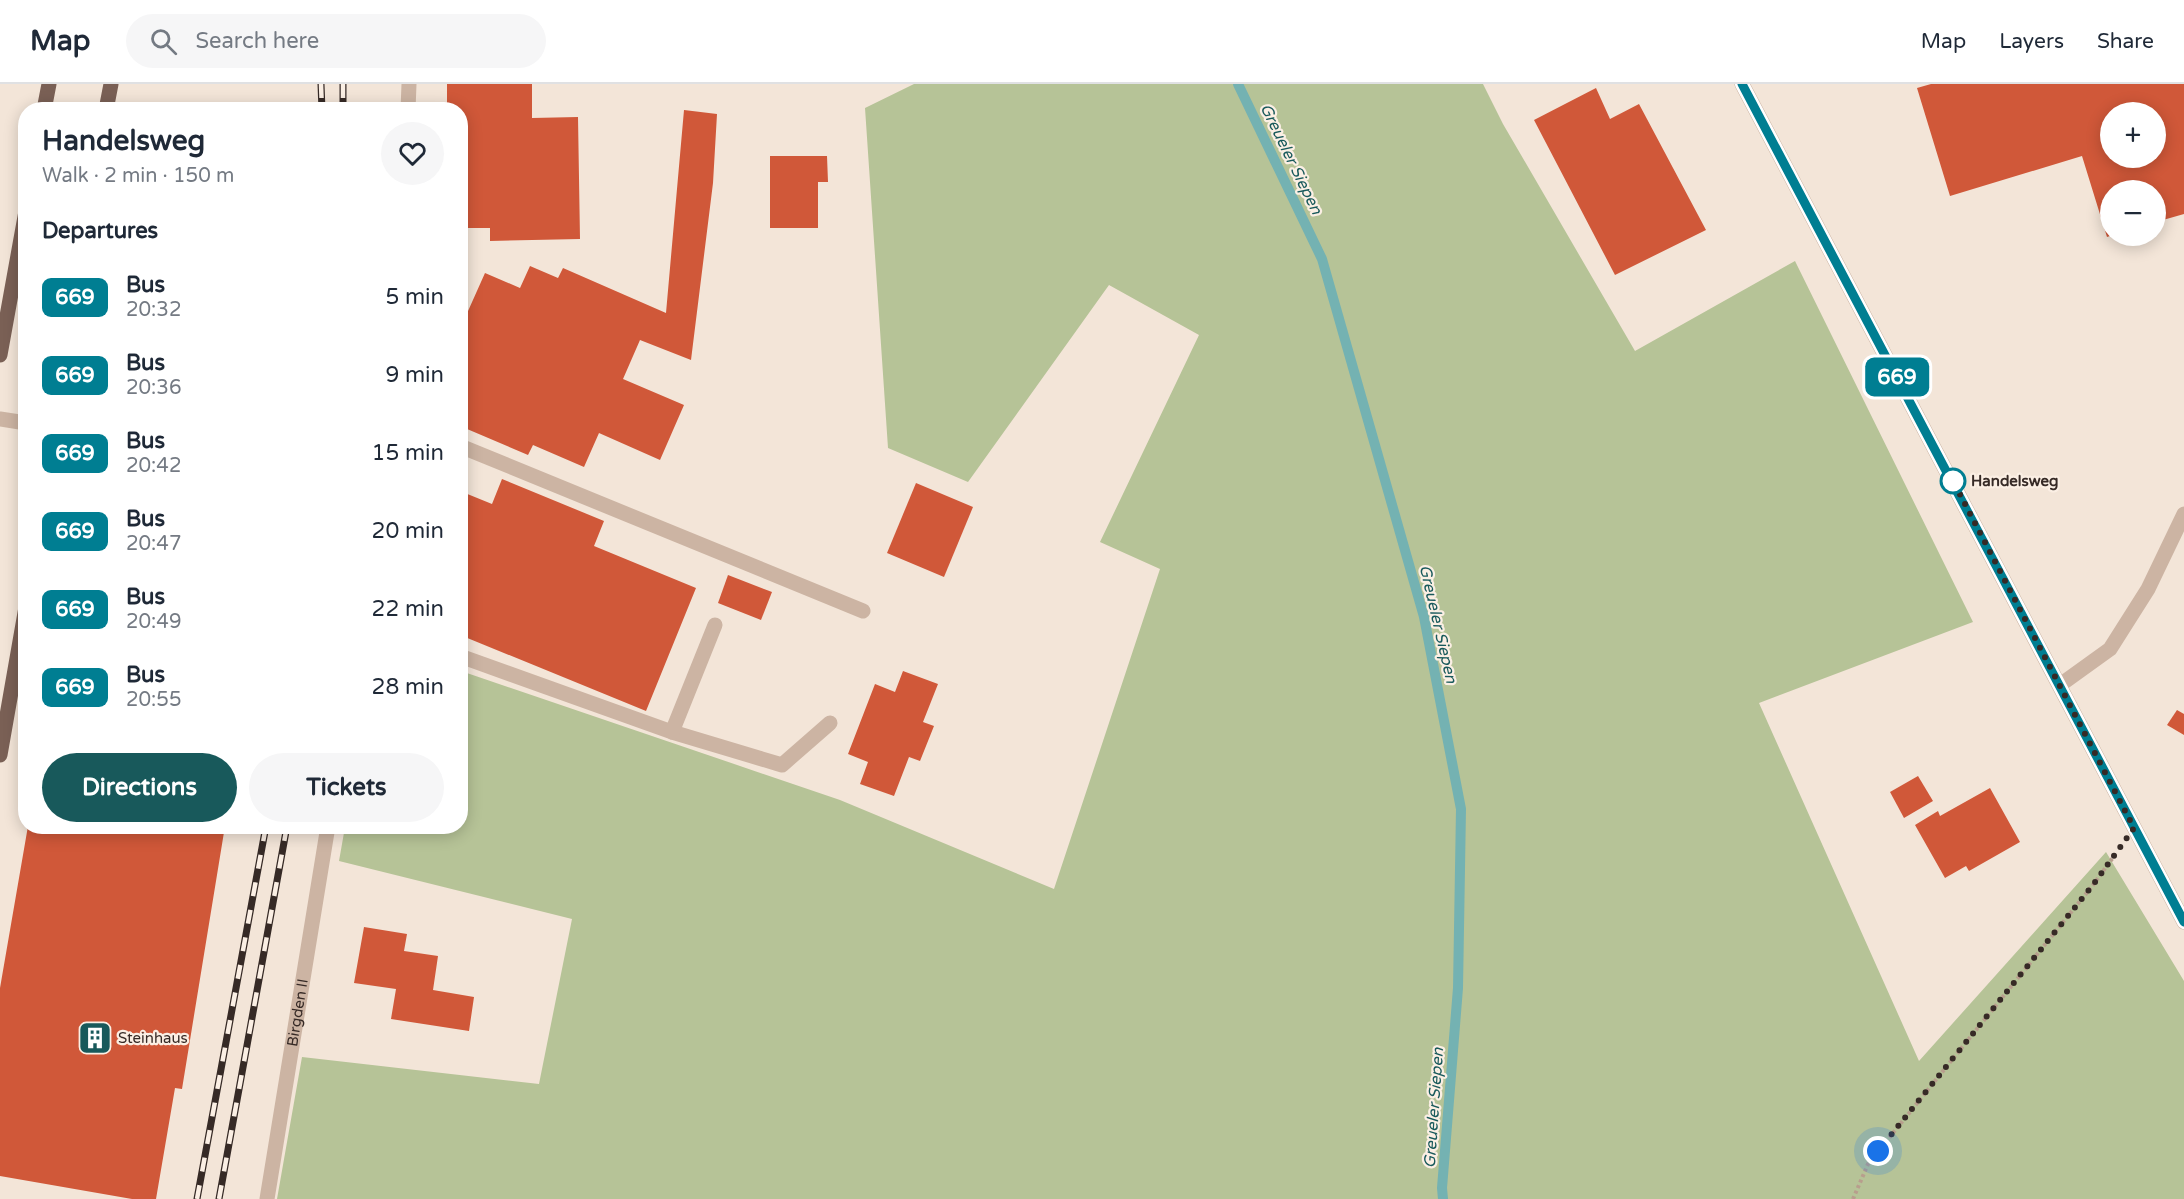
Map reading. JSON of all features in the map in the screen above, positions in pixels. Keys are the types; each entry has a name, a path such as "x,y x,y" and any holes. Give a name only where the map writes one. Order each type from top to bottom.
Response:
{"main road":[{"path":"46,102 49,84"},
{"path":"108,102 111,84"},
{"path":"0,355 18,255"},
{"path":"0,756 18,654"}],"street":[{"path":"408,102 409,84"},
{"path":"1742,84 2184,922"},
{"path":"0,419 18,422"},
{"path":"468,449 864,611"},
{"path":"2060,685 2110,649 2148,589 2184,514"},
{"path":"672,732 715,626"},
{"path":"468,659 672,732 782,765 830,723"},
{"name":"Birgden II","path":"267,1199 327,834"}],"path":[{"path":"1853,1199 1868,1164 2093,885 2134,828"}],"green space":[{"path":"914,84 1483,84 1503,124 1635,351 1795,261 1973,622 1759,703 1919,1061 2106,852 2184,981 2184,1199 277,1199 302,1057 539,1084 572,919 339,861 344,834 468,834 468,673 840,800 1054,889 1160,569 1100,542 1199,335 1109,285 968,482 888,448 865,108"}],"building":[{"path":"447,84 532,84 532,118 578,117 580,239 490,241 490,228 468,228 468,102 447,102"},
{"path":"1931,84 2184,84 2184,214 2166,219 2166,180 2100,180 2100,214 2082,156 1950,196 1917,88"},
{"path":"1596,88 1610,119 1639,104 1706,230 1615,275 1534,120"},
{"path":"684,110 717,114 713,183 691,360 640,340 623,379 684,405 660,460 599,433 584,467 533,445 528,455 468,429 468,311 485,273 520,288 530,266 558,278 563,268 666,313"},
{"path":"770,156 827,156 828,182 818,182 818,228 770,228"},
{"path":"502,479 604,521 594,546 696,588 646,711 468,638 468,494 492,504"},
{"path":"916,483 973,507 944,577 887,553"},
{"path":"728,575 772,592 761,620 718,603"},
{"path":"903,671 938,684 923,722 934,726 920,761 909,757 894,796 860,784 868,762 848,754 875,684 895,692"},
{"path":"2177,710 2184,714 2184,735 2167,725"},
{"path":"1918,776 1933,801 1904,818 1890,792"},
{"path":"1990,788 2020,842 1969,871 1966,866 1945,878 1915,825 1938,811 1940,816"},
{"name":"Steinhaus","path":"27,834 224,834 182,1089 175,1088 156,1199 132,1199 0,1176 0,988"},
{"path":"364,927 407,934 404,951 438,956 433,990 474,997 469,1031 391,1019 396,989 354,983"}],"waterway":[{"name":"Greueler Siepen","path":"1238,84 1322,259 1424,617 1461,809 1458,988 1443,1199"}],"railway":[{"path":"321,84 322,102"},
{"path":"343,84 343,102"},
{"path":"197,1199 265,834"},
{"path":"219,1199 286,834"}],"bus line":[{"name":"669","path":"1742,84 2184,922"}],"place":[{"name":"Handelsweg","path":"1953,481"},
{"name":"Steinhaus","path":"95,1038"}],"route":[{"path":"1878,1151 2093,885 2134,828 1953,481"}]}
